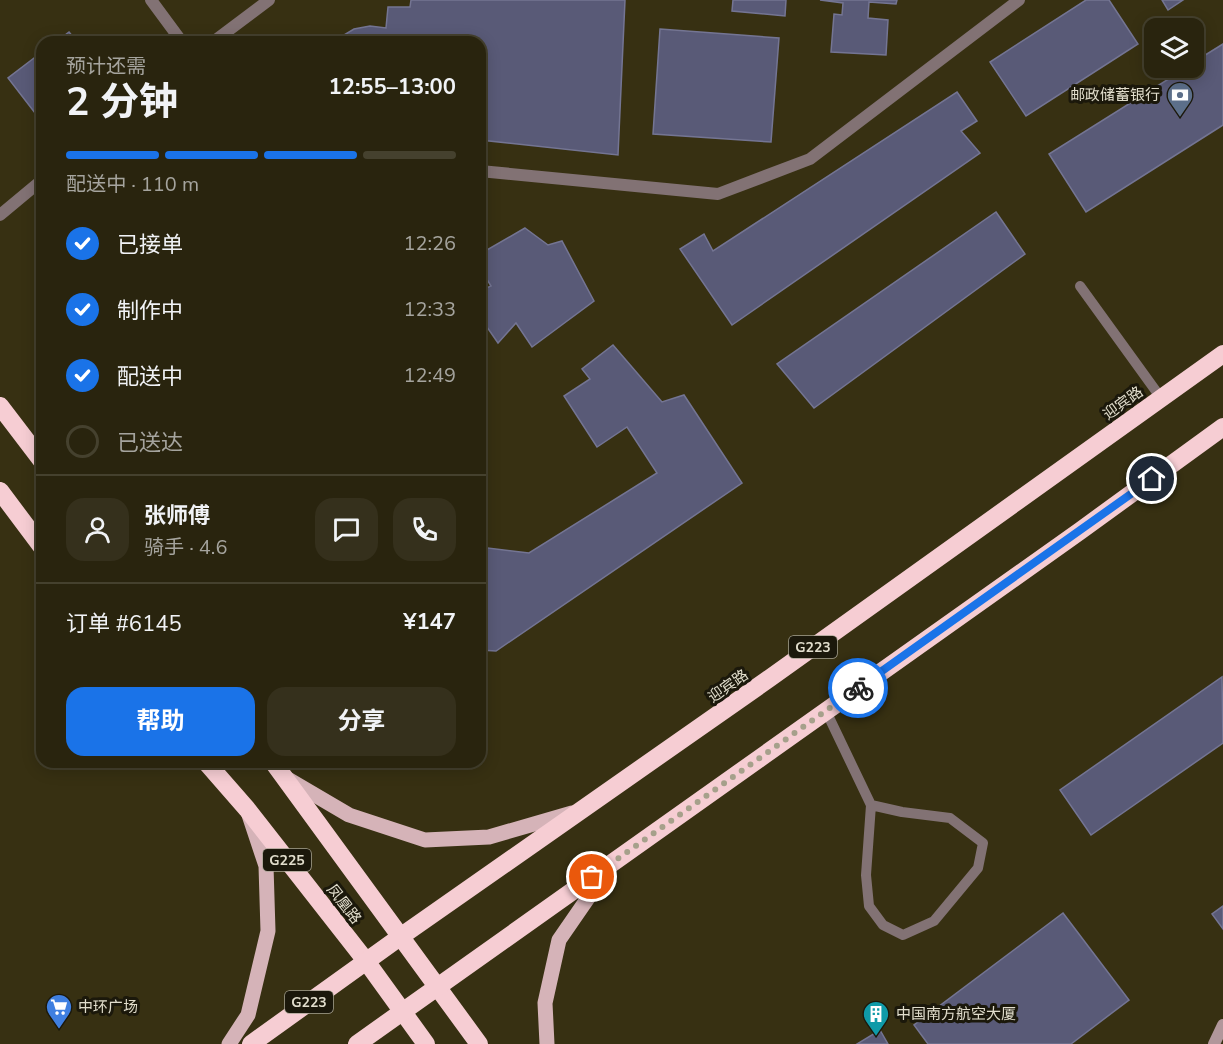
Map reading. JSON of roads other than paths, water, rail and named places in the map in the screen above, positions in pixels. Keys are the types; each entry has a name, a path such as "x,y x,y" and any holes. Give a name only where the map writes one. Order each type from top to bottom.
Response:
{"highway":[{"name":"迎宾路","path":"251,1044 770,678 1223,354"},
{"path":"0,406 36,452"},
{"path":"357,1044 1223,427"},
{"path":"0,491 36,538"},
{"name":"凤凰路","path":"211,768 247,809 366,961 426,1044"},
{"name":"凤凰路","path":"278,768 479,1044"}],"main road":[{"path":"285,777 349,815 425,840 489,837 580,811"},
{"path":"230,1044 248,1015 268,931 266,867 247,809"},
{"path":"547,1044 545,1003 559,940 611,864"}],"street":[{"path":"151,0 178,36"},
{"path":"221,36 269,0"},
{"path":"486,172 718,194 810,159 1019,0"},
{"path":"0,215 36,185"},
{"path":"1214,1044 1223,1025"}],"lane":[{"path":"1080,286 1161,398"},
{"path":"826,711 871,805 866,875 869,906 883,926 903,935 934,921 978,868 983,843 950,818 902,812 871,805"}],"place":[{"name":"邮政储蓄银行","path":"1180,118"},
{"name":"中环广场","path":"59,1030"},
{"name":"中国南方航空大厦","path":"876,1037"}]}
